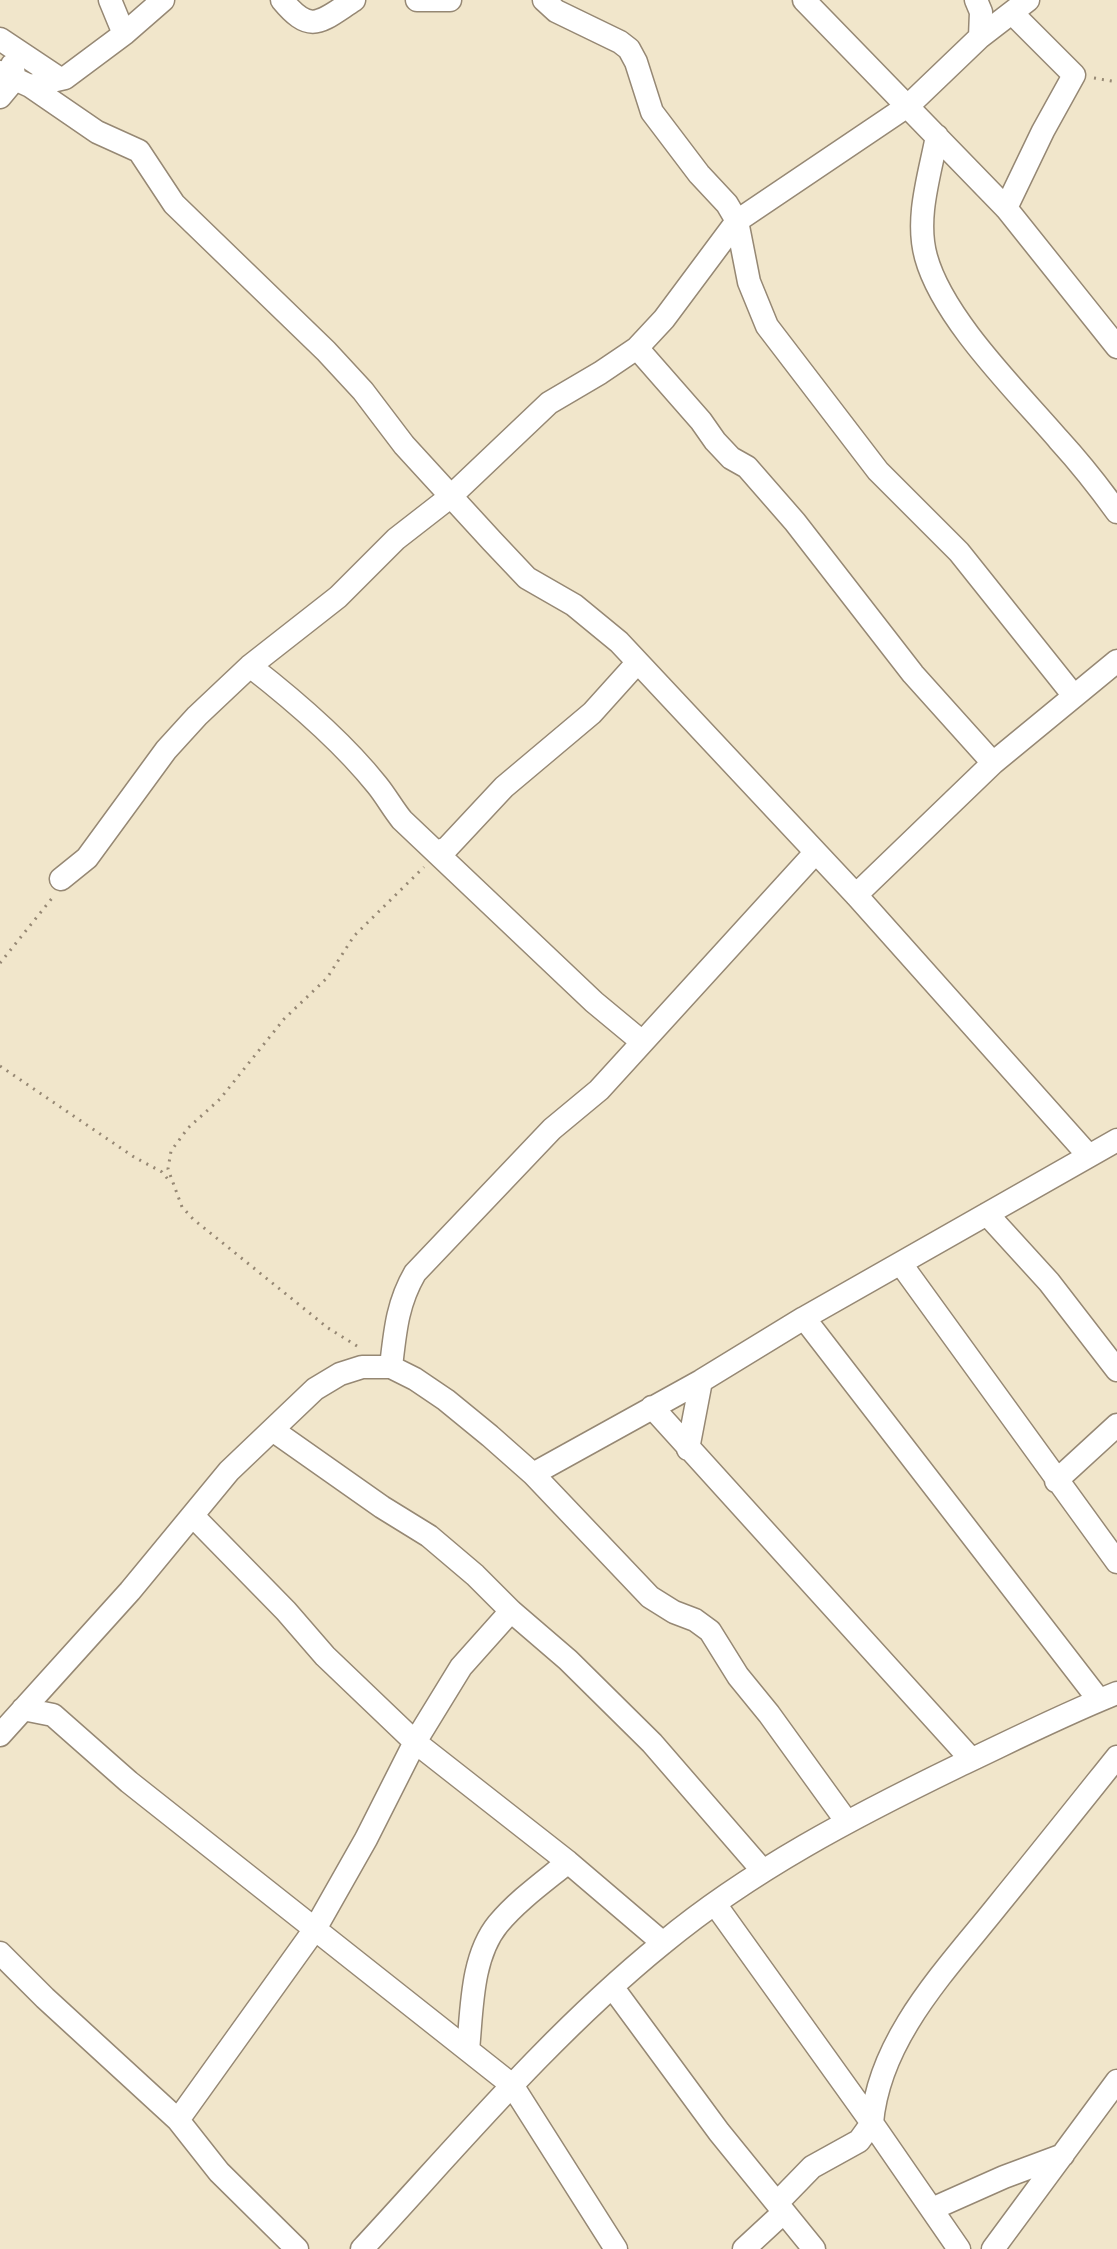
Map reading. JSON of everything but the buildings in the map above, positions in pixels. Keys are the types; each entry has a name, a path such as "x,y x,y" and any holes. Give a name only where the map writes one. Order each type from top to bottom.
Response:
{"street":[{"path":"110,0 124,34"},
{"path":"0,97 15,79 62,78 124,34 163,0"},
{"path":"282,0 302,22 312,23 354,0"},
{"path":"417,0 450,0"},
{"path":"544,0 556,11 629,49 652,112 699,174 727,204 737,221 749,282 767,326 878,471 959,552 1074,696"},
{"path":"804,0 1006,208 1117,347"},
{"path":"976,0 981,12 980,37"},
{"path":"61,879 87,858 166,750 197,716 250,666 338,597 396,539 450,497 549,403 637,348 664,319 737,221 909,105 980,37 1020,7 1074,75 1006,208"},
{"path":"2,42 62,78"},
{"path":"2,42 15,79 97,132 139,151 174,204 326,351 450,497 527,578 574,605 619,642 856,895 1089,1156"},
{"path":"62,78 62,109"},
{"path":"937,136 922,219 925,256 938,288 973,340 1117,512"},
{"path":"637,348 715,441 731,458 747,467 795,522 913,674 993,763"},
{"path":"856,895 993,763 1117,661"},
{"path":"437,852 447,848 504,787 592,713 637,663"},
{"path":"250,666 290,697 327,732 377,785 402,820 594,1002 641,1041"},
{"path":"375,1363 395,1327 402,1295 415,1273 552,1129 599,1090 815,853"},
{"path":"533,1474 701,1381 804,1318 1117,1140"},
{"path":"987,1214 1049,1282 1117,1370"},
{"path":"901,1264 1117,1562"},
{"path":"362,2249 573,2023 663,1943 715,1904 763,1871 847,1822 1045,1723 1108,1696 804,1318"},
{"path":"0,1735 229,1471 315,1389 340,1374 375,1363 415,1379 446,1400 533,1474 650,1597 710,1631 738,1676 847,1822"},
{"path":"688,1449 701,1381"},
{"path":"652,1407 971,1759"},
{"path":"1056,1481 1117,1425"},
{"path":"274,1431 429,1536 475,1575 652,1743 763,1871"},
{"path":"193,1516 286,1611 325,1656 415,1742 568,1862 663,1943"},
{"path":"178,2120 315,1929 366,1839 415,1742 461,1667 511,1611"},
{"path":"50,1679 53,1715"},
{"path":"23,1709 53,1715 129,1782 512,2085 616,2249"},
{"path":"744,2249 812,2167 859,2141 872,2123 878,2086 898,2042 924,1997 1117,1757"},
{"path":"468,2050 476,1983 486,1946 497,1925 568,1862"},
{"path":"715,1904 959,2249"},
{"path":"0,1953 178,2120 219,2172 297,2249"},
{"path":"613,1988 719,2132 814,2249"},
{"path":"993,2249 1117,2081"},
{"path":"932,2209 1064,2155"}],"path":[{"path":"1074,75 1117,82"},
{"path":"375,1363 193,1219 182,1207 168,1169 171,1151 188,1128 220,1099 284,1019 327,978 354,936 411,882 437,852"},
{"path":"0,963 52,899 61,879"},
{"path":"0,1066 134,1157 162,1172 174,1186"}]}
